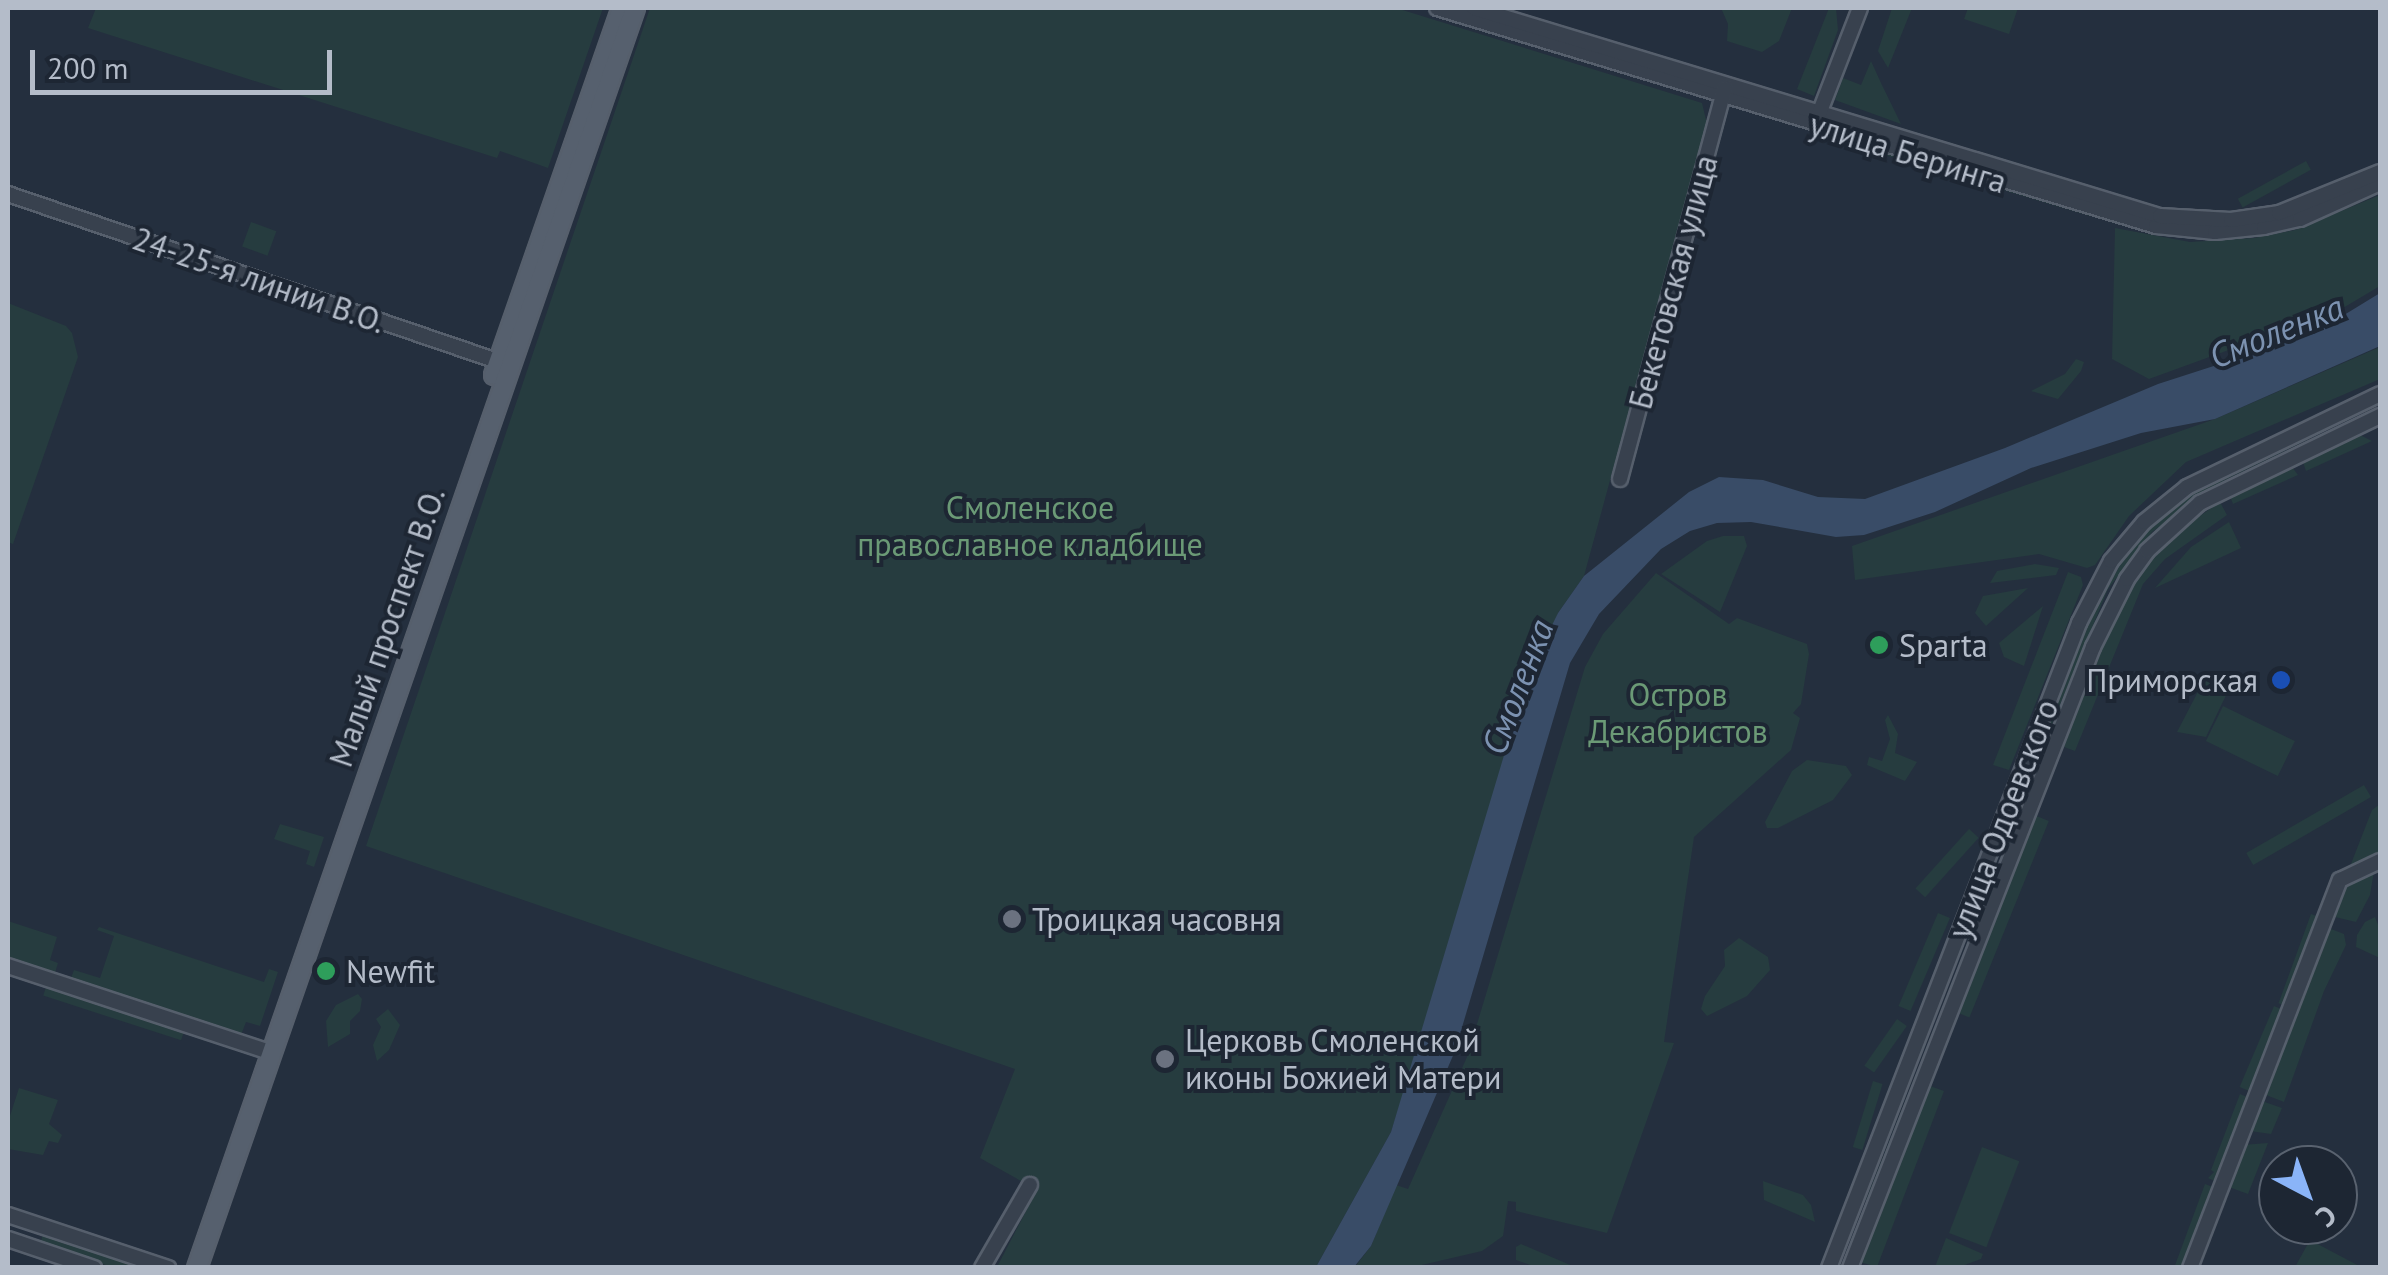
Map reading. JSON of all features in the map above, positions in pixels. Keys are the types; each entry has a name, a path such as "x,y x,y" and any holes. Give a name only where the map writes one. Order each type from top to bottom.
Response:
{"main road":[{"name":"Малый проспект В.О.","path":"197,1268 267,1051 622,8"},
{"name":"Малый проспект В.О.","path":"504,363 635,8"},
{"name":"Малый проспект В.О.","path":"185,1268 267,1051"}],"street":[{"name":"улица Беринга","path":"1438,8 2105,202 2174,218 2231,220 2279,213 2380,172"},
{"name":"улица Беринга","path":"1474,8 1724,91"},
{"path":"1843,8 1853,27"},
{"path":"1816,119 1860,8"},
{"name":"Бекетовская улица","path":"1620,479 1724,91"},
{"name":"улица Беринга","path":"1816,119 2101,212 2176,229 2215,232 2285,222 2380,183"},
{"name":"24-25-я линии В.О.","path":"8,194 504,363"},
{"name":"улица Одоевского","path":"1829,1268 2080,624 2124,543 2187,487 2380,394"},
{"name":"улица Одоевского","path":"1850,1268 2093,648 2127,579 2177,520 2221,490 2380,416"},
{"path":"2190,1268 2340,880 2380,861"},
{"path":"1978,883 2000,891"},
{"path":"8,966 267,1051"},
{"path":"982,1268 1030,1185"},
{"path":"1853,1205 1872,1212"},
{"path":"8,1215 168,1268"},
{"path":"35,1248 42,1226"},
{"path":"8,1240 94,1268"}],"green space":[{"path":"96,8 603,8 548,168 500,151 497,158 88,28"},
{"name":"Смоленское православное кладбище","path":"650,8 1396,8 1702,103 1707,124 1584,576 1558,613 1391,1132 1316,1267 997,1267 1037,1190 980,1158 1015,1069 366,846"},
{"path":"1721,8 1792,8 1779,41 1762,52 1727,41 1728,24"},
{"path":"1829,8 1836,8 1838,30 1814,96 1797,89"},
{"path":"1892,8 1912,8 1888,68 1878,51"},
{"path":"1968,8 2018,8 2009,34 1964,19"},
{"path":"1871,61 1901,124 1835,100 1843,78 1861,85"},
{"path":"1839,136 2091,214 1838,141"},
{"path":"2306,161 2311,170 2243,208 2238,199"},
{"path":"2380,195 2380,286 2306,330 2290,328 2276,340 2259,339 2149,379 2112,359 2115,228 2190,242 2254,238 2295,230"},
{"path":"251,222 276,231 267,256 242,246"},
{"path":"8,303 66,326 72,333 78,357 13,544 8,542"},
{"path":"2380,347 2380,379 2186,462 2129,516 2095,565 2087,568 2039,554 1855,580 1852,546 2215,419"},
{"path":"2076,359 2084,362 2081,371 2058,399 2031,391 2065,374"},
{"path":"2380,404 2221,482 2152,532 2108,589 2027,784 2023,783 2086,625 2126,554 2182,501 2220,478"},
{"path":"2360,435 2372,441 2306,471 2303,462"},
{"path":"2292,467 2298,475 2233,504 2230,496"},
{"path":"2220,502 2227,515 2165,559 2143,584 2075,751 2064,747 2108,626 2144,565 2177,532"},
{"path":"2229,522 2241,548 2155,588 2191,547"},
{"path":"1744,536 1747,546 1720,612 1661,574 1707,541"},
{"path":"2035,564 2059,568 2056,575 1990,583 1997,571"},
{"path":"2068,572 2081,577 2083,585 2009,770 1993,765"},
{"name":"Остров Декабристов","path":"1656,573 1729,624 1737,618 1807,644 1809,654 1801,704 1793,713 1800,718 1791,750 1694,837 1664,1042 1674,1043 1607,1233 1516,1211 1516,1202 1508,1201 1503,1236 1482,1251 1413,1267 1354,1268 1371,1246 1396,1185 1408,1189 1467,1057 1585,667 1603,634"},
{"path":"2028,588 1986,626 1975,613 1983,596"},
{"path":"2043,606 2024,666 2004,657 1999,643"},
{"path":"2210,678 2230,687 2206,737 2177,732 2204,680"},
{"path":"2223,706 2295,741 2278,776 2206,741"},
{"path":"1888,715 1898,734 1895,753 1917,762 1905,781 1867,765 1869,757 1882,761 1890,739 1885,720"},
{"path":"1807,760 1846,766 1852,775 1833,800 1778,828 1767,828 1765,822 1792,771"},
{"path":"2364,785 2371,797 2253,865 2246,853"},
{"path":"2380,804 2380,857 2349,869 2372,810"},
{"path":"2034,815 2049,821 1969,1018 1955,1012"},
{"path":"280,824 324,837 314,867 306,864 310,851 274,839"},
{"path":"1969,829 1979,838 1925,897 1915,888"},
{"path":"2374,871 2370,895 2356,922 2335,917 2332,914 2342,886"},
{"path":"1989,897 1867,1203 1866,1200"},
{"path":"1938,913 1950,918 1911,1011 1899,1006"},
{"path":"2311,914 2322,918 2290,1007 2279,1003"},
{"path":"2375,917 2380,930 2380,958 2356,947 2357,935 2365,922"},
{"path":"8,921 57,937 50,960 58,963 55,973 8,957"},
{"path":"99,927 264,982 269,969 278,972 260,1026 246,1022 241,1035 71,978 74,970 100,978 114,936 97,930"},
{"path":"2326,927 2344,934 2346,945 2324,991 2284,1102 2261,1093"},
{"path":"1739,938 1768,957 1770,970 1747,996 1707,1016 1701,1009 1705,996 1725,966 1724,950"},
{"path":"46,987 184,1032 181,1040 43,996"},
{"path":"358,994 362,999 360,1011 350,1021 350,1034 328,1047 326,1021 336,1005"},
{"path":"2274,1006 2286,1011 2252,1092 2240,1087"},
{"path":"388,1009 400,1025 389,1050 377,1061 373,1045 381,1027 376,1019"},
{"path":"1897,1019 1907,1026 1874,1073 1864,1066"},
{"path":"1873,1081 1883,1084 1862,1150 1853,1147"},
{"path":"1930,1086 1944,1091 1877,1267 1860,1262"},
{"path":"19,1088 58,1100 49,1124 62,1135 58,1143 49,1141 43,1155 8,1149 8,1122"},
{"path":"2240,1094 2252,1099 2219,1183 2208,1178 2214,1172 2211,1170"},
{"path":"2259,1100 2282,1108 2271,1134 2250,1131"},
{"path":"2268,1143 2258,1145 2258,1168 2248,1194 2226,1186 2242,1145"},
{"path":"1982,1147 2019,1161 1986,1247 1949,1233"},
{"path":"1763,1181 1803,1195 1811,1205 1815,1222 1764,1200"},
{"path":"2205,1184 2218,1189 2187,1267 2174,1268"},
{"path":"44,1231 154,1267 112,1267 40,1244"},
{"path":"1946,1238 1983,1254 1981,1259 1959,1267 1935,1267"},
{"path":"1521,1244 1575,1267 1536,1267 1516,1260 1516,1247"},
{"path":"2307,1245 2319,1245 2361,1267 2295,1267"}],"water":[{"path":"2380,293 2380,346 2215,419 2141,433 2031,468 1935,512 1864,535 1836,537 1751,522 1717,523 1690,531 1661,549 1599,614 1570,663 1455,1051 1371,1246 1354,1267 1316,1267 1391,1132 1529,672 1558,613 1584,576 1689,492 1719,477 1763,480 1818,497 1865,499 2005,448 2158,384 2313,334"}],"place":[{"name":"Sparta","path":"1879,645"},
{"name":"Приморская","path":"2281,680"},
{"name":"Троицкая часовня","path":"1012,919"},
{"name":"Newfit","path":"326,971"},
{"name":"Церковь Смоленской иконы Божией Матери","path":"1165,1059"}],"water label":[{"name":"Смоленка","path":"2276,331"},
{"name":"Смоленка","path":"1517,687"}]}
